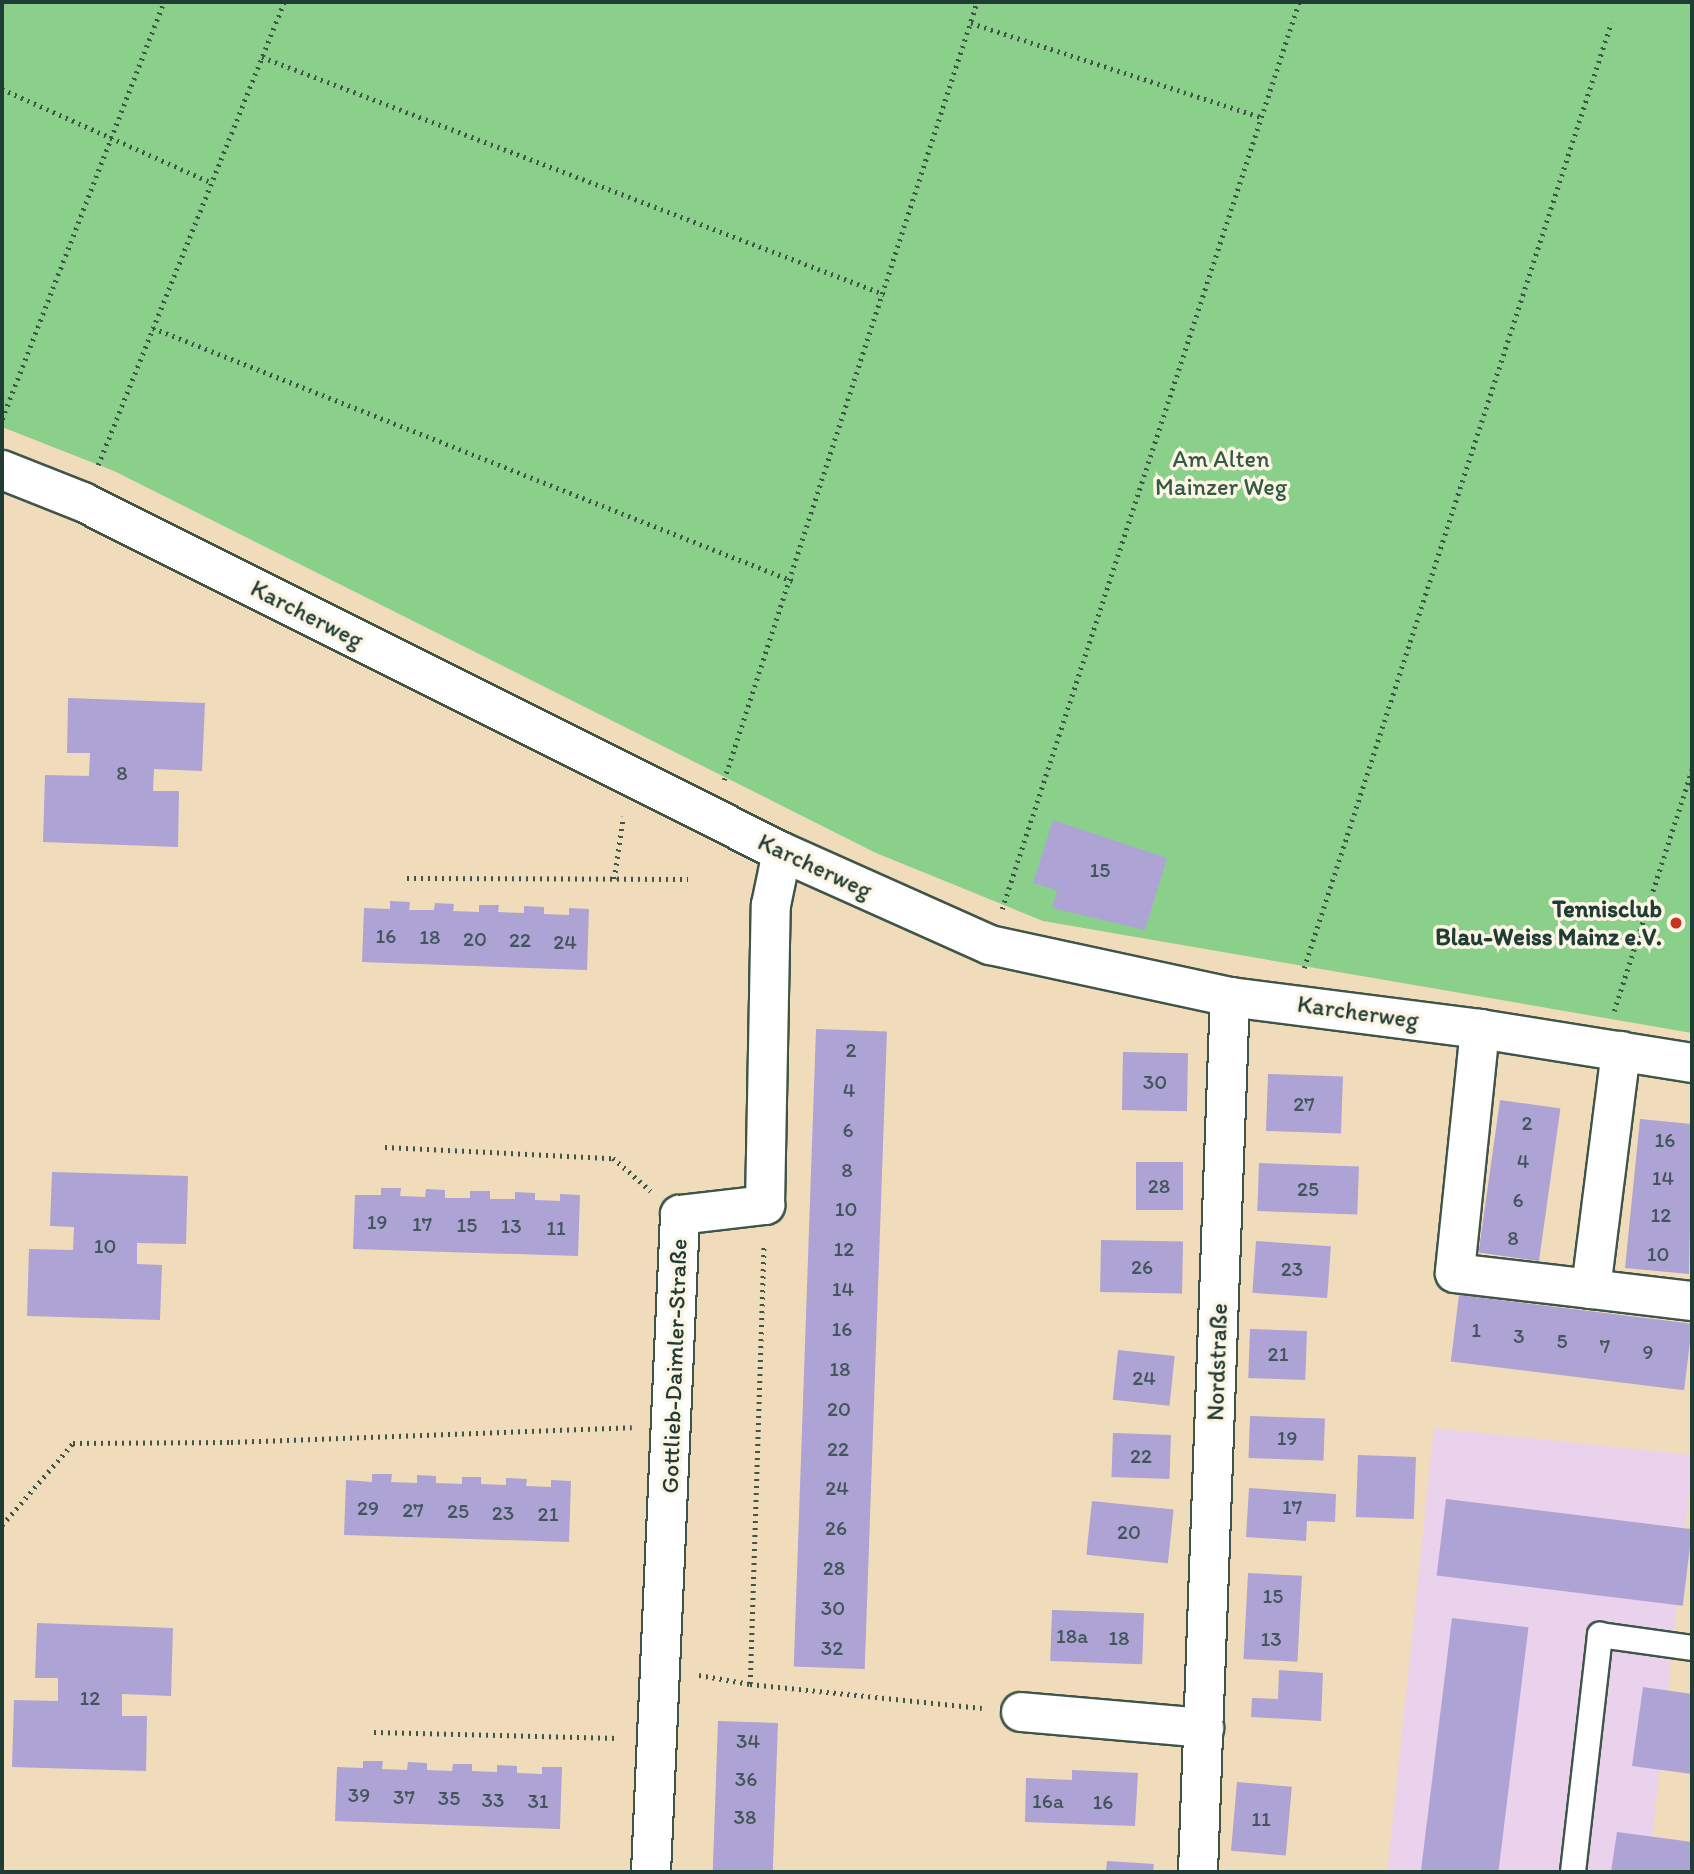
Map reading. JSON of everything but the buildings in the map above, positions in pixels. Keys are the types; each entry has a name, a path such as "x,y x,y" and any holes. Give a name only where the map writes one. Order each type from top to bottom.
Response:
{"street":[{"name":"Karcherweg","path":"2,470 83,502 782,852 990,945 1230,997 1292,1002 1692,1063"},
{"path":"765,1205 771,905 782,852"},
{"name":"Nordstraße","path":"1198,1872 1230,997"},
{"path":"1480,1029 1455,1273 1692,1301"},
{"path":"1591,1289 1611,1049"},
{"name":"Gottlieb-Daimler-Straße","path":"651,1872 659,1739 680,1216 765,1205"},
{"path":"1021,1712 1204,1728"}],"lane":[{"path":"1573,1872 1600,1635 1692,1648"}],"path":[{"path":"2,418 164,2"},
{"path":"83,502 284,2"},
{"path":"724,780 793,581 977,2"},
{"path":"990,945 1299,2"},
{"path":"971,23 1261,117"},
{"path":"1292,1002 1611,23"},
{"path":"262,57 884,294"},
{"path":"2,89 112,134 210,181"},
{"path":"153,328 793,581"},
{"path":"1611,1049 1692,769"},
{"path":"614,878 629,775"},
{"path":"407,878 688,879"},
{"path":"385,1147 613,1157 680,1216"},
{"path":"750,1684 765,1205"},
{"path":"2,1525 73,1443 231,1442 672,1426"},
{"path":"661,1668 750,1684 1021,1712"},
{"path":"374,1732 659,1739"}],"shaded area":[{"path":"1434,1428 1692,1455 1649,1872 1411,1872 1388,1870"}],"green space":[{"name":"Am Alten Mainzer Weg","path":"2,2 1692,2 1692,1033 1043,921 876,853 114,471 2,427"}],"place":[{"name":"Tennisclub Blau-Weiss Mainz e.V.","path":"1676,923"}]}
